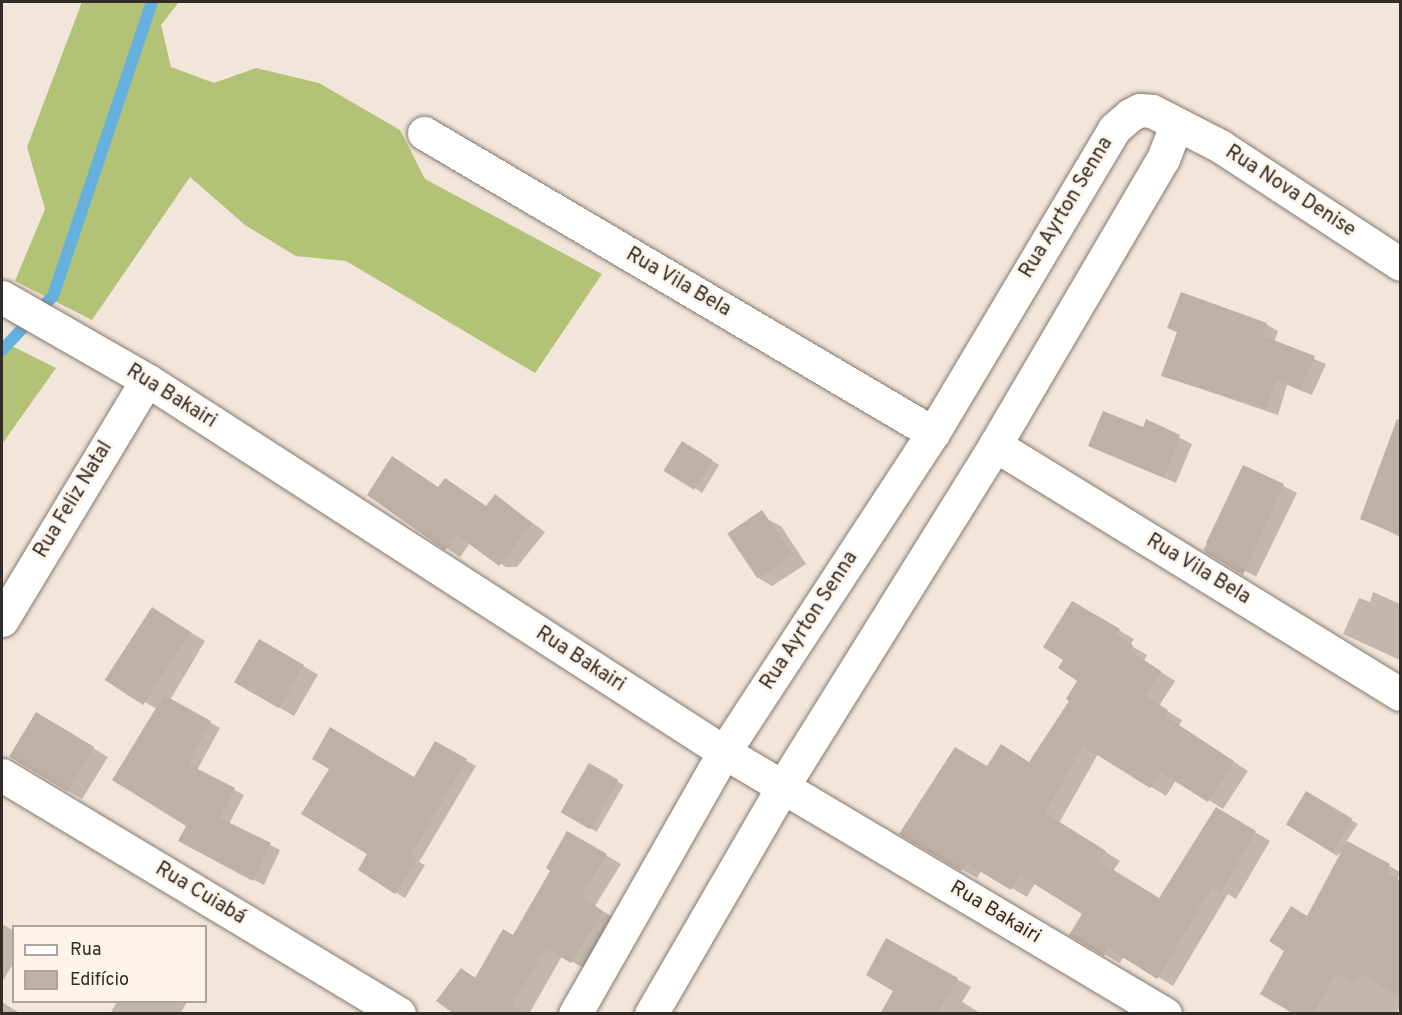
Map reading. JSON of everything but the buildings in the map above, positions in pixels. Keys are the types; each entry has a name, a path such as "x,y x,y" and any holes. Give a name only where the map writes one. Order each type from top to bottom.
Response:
{"street":[{"name":"Rua Ayrton Senna","path":"574,1014 724,752 933,433 1114,129 1140,110 1152,111 1176,125"},
{"name":"Rua Nova Denise","path":"1176,125 1220,146 1401,264"},
{"path":"651,1014 783,786 995,446 1163,159 1176,125"},
{"name":"Rua Vila Bela","path":"424,133 933,433"},
{"name":"Rua Bakairi","path":"6,299 147,380 724,752 1165,1014"},
{"name":"Rua Feliz Natal","path":"2,620 147,380"},
{"name":"Rua Vila Bela","path":"995,446 1401,694"},
{"name":"Rua Cuiabá","path":"2,775 399,1014"}],"green space":[{"path":"82,2 179,2 161,25 171,67 214,83 256,68 319,83 400,130 425,179 602,274 535,373 346,261 296,256 245,225 190,177 92,320 15,281 45,209 27,147"},
{"path":"2,341 56,368 2,444"}],"waterway":[{"path":"2,350 53,296 152,2"}]}
